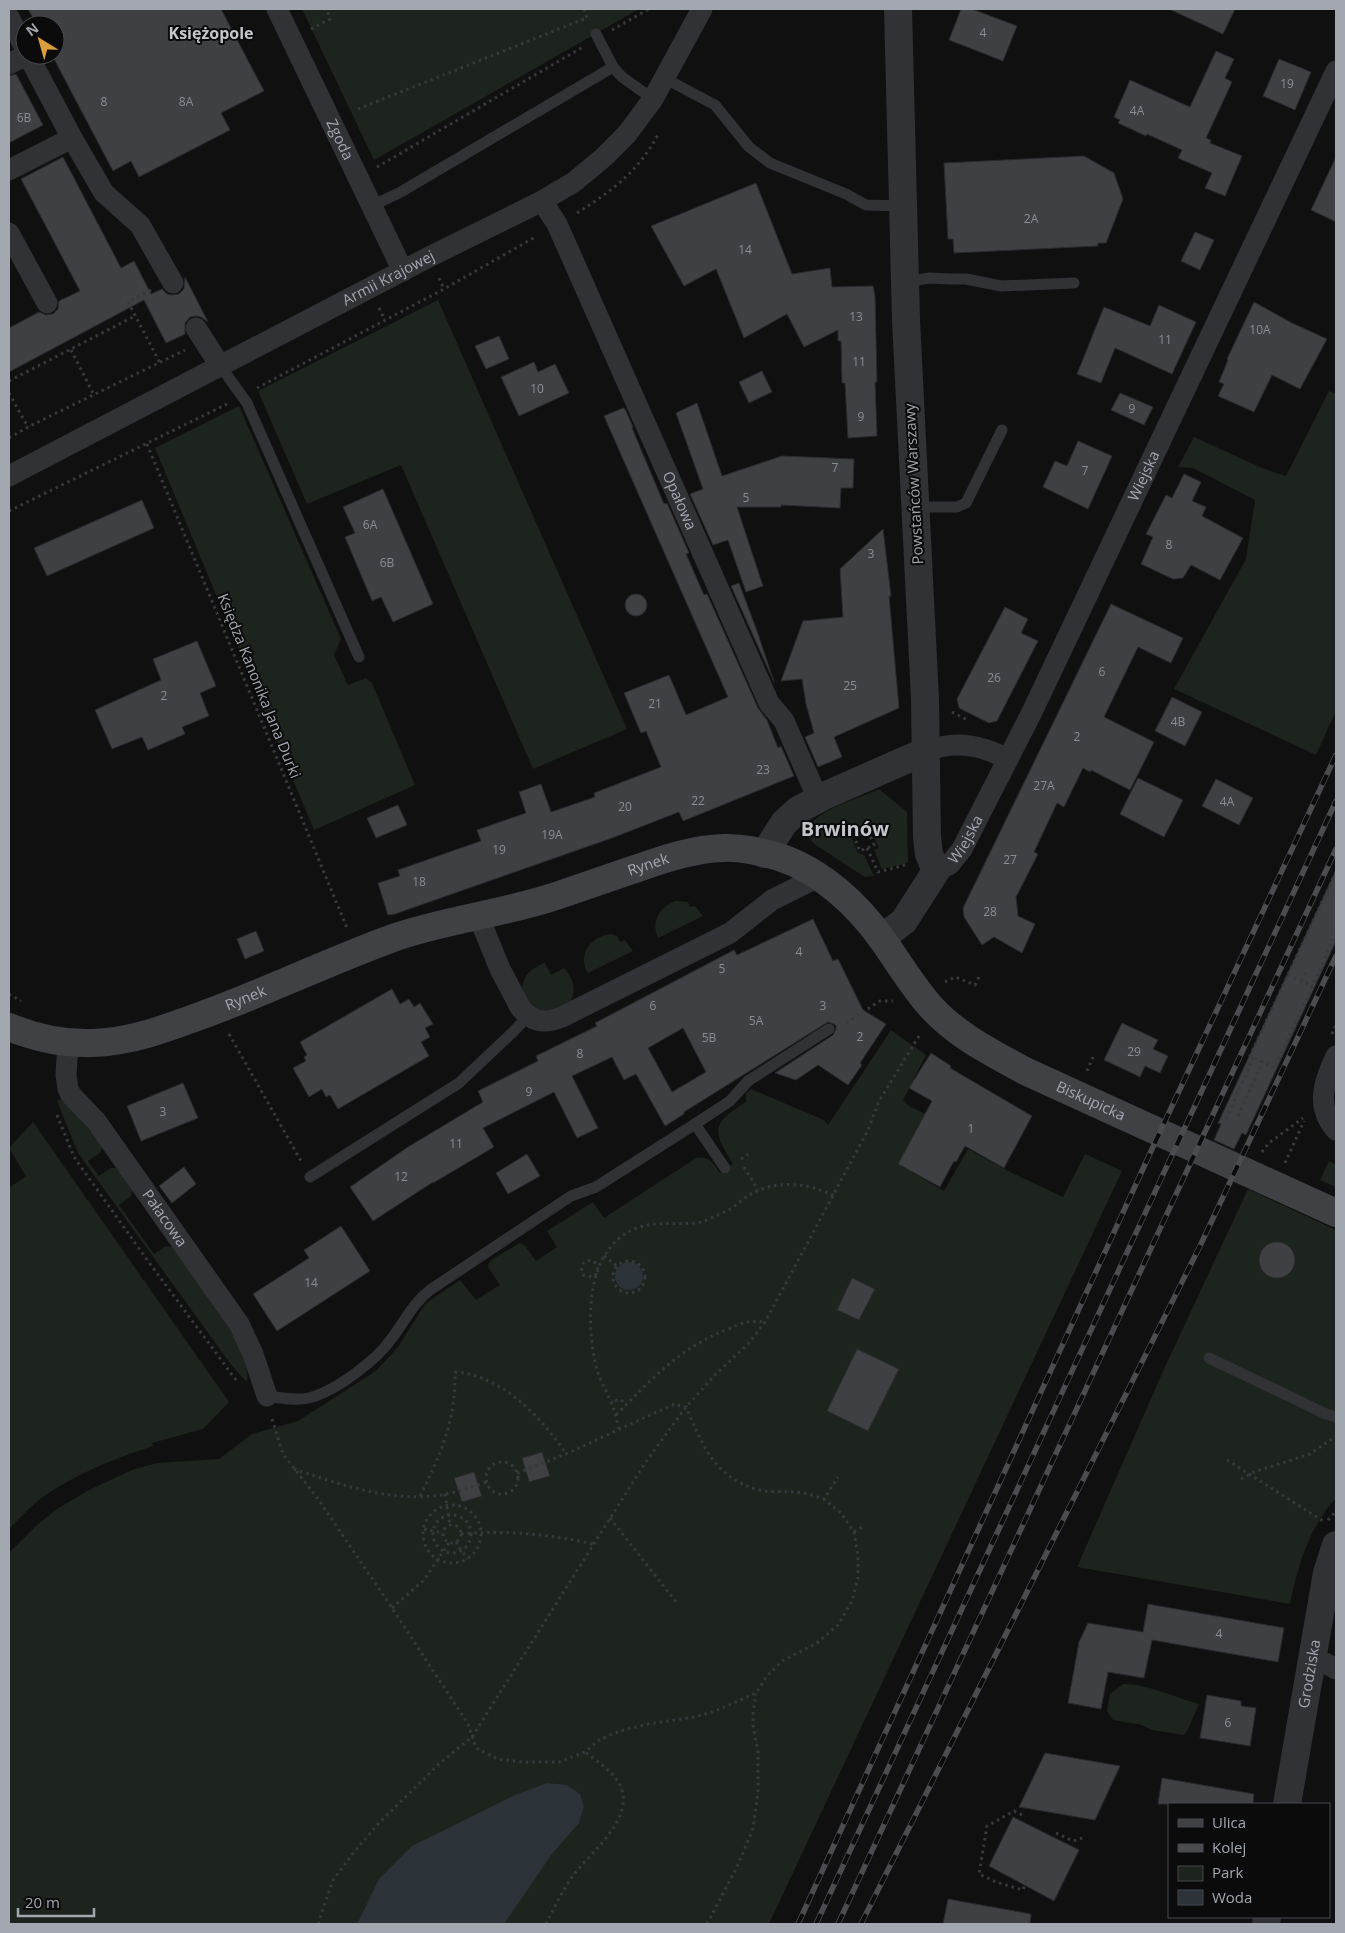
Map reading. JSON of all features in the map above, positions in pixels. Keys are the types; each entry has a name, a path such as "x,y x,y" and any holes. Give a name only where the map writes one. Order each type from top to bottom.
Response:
{"main road":[{"name":"Rynek","path":"9,1027 28,1035 68,1043 110,1042 161,1030 393,938 432,925 538,902 694,851 725,848 747,850 791,862 818,877 836,890 854,906 882,938"},
{"name":"Biskupicka","path":"882,938 932,1008 956,1030 984,1048 1033,1075 1336,1213"}],"street":[{"name":"Zgoda","path":"277,9 403,271"},
{"name":"Armii Krajowej","path":"9,476 217,360 403,271 542,201 574,182 604,157 627,134 653,99 702,9"},
{"name":"Powstańców Warszawy","path":"898,9 905,282 926,751 927,837 929,854 936,871"},
{"path":"9,17 15,29"},
{"path":"32,65 104,193 140,224 173,283"},
{"name":"Wiejska","path":"936,871 950,864 962,850 1032,712 1336,71"},
{"path":"9,170 72,138"},
{"name":"Opałowa","path":"542,201 557,224 769,703 784,722 818,799"},
{"path":"9,234 47,303"},
{"path":"196,328 217,360"},
{"path":"764,854 787,819 798,810 818,799 926,751 949,744 964,744 988,749 1008,759"},
{"path":"882,938 904,921 936,871"},
{"path":"478,915 506,980 520,1007 528,1016 545,1022 562,1017 730,933 772,900 818,877"},
{"name":"Pałacowa","path":"68,1043 66,1075 69,1092 96,1121 239,1324 253,1354 267,1396"},
{"path":"1336,1056 1326,1078 1323,1096 1326,1113 1336,1130"},
{"name":"Grodziska","path":"1287,1803 1324,1665 1327,1573 1331,1534"}],"lane":[{"path":"597,36 613,67 622,77 653,99"},
{"path":"371,206 399,193 613,67"},
{"path":"664,78 715,105 749,147 770,162 846,194 866,205 903,206"},
{"path":"905,282 930,278 950,278 1001,286 1074,283"},
{"path":"217,360 247,402 359,657"},
{"path":"915,507 957,507 966,503 1002,430"},
{"path":"310,1177 459,1083 528,1016"},
{"path":"267,1396 310,1398 362,1369 380,1353 412,1308 430,1290 572,1196 596,1187 695,1124 730,1101 748,1081 828,1029"},
{"path":"695,1124 725,1168"},
{"path":"1209,1358 1336,1417"}],"path":[{"path":"312,29 330,19 327,9"},
{"path":"369,172 597,36 649,9"},
{"path":"358,109 587,18"},
{"path":"150,290 128,302 160,362"},
{"path":"9,381 135,316"},
{"path":"9,438 191,347 198,363 217,360"},
{"path":"71,350 94,395"},
{"path":"9,393 25,422 30,426"},
{"name":"Księdza Kanonika Jana Durki","path":"147,444 351,937"},
{"path":"948,710 976,725"},
{"path":"868,831 874,845 867,848 860,851 854,837 868,831"},
{"path":"867,848 878,872 909,864"},
{"path":"1336,872 1250,1056 1275,1068 1336,934"},
{"path":"1302,981 1306,973"},
{"path":"1288,975 1312,986"},
{"path":"944,982 955,977 975,985 979,977"},
{"path":"9,994 24,1003"},
{"path":"828,1029 843,1024 880,1001 894,1001"},
{"path":"228,1032 310,1177"},
{"path":"318,1924 333,1880 379,1823 440,1763 472,1737 645,1463 686,1407 716,1374 748,1344 765,1322 834,1196 868,1130 879,1101 919,1036"},
{"path":"1086,1071 1093,1058"},
{"path":"1226,1119 1253,1058"},
{"path":"1238,1116 1263,1062"},
{"path":"55,1111 74,1157 228,1371 244,1386 267,1396"},
{"path":"1262,1152 1268,1143 1304,1119 1291,1150"},
{"path":"740,1160 749,1154"},
{"path":"619,1429 616,1415 603,1388 595,1363 590,1330 592,1298 597,1272 604,1256 618,1240 635,1229 655,1223 702,1222 727,1211 758,1190 780,1186 803,1185 822,1190 834,1196"},
{"path":"604,1256 616,1266"},
{"path":"628,1260 638,1263 645,1272 642,1286 638,1290 628,1293 618,1288 612,1278 616,1266 628,1260"},
{"path":"584,1261 594,1261 597,1272 592,1277 583,1275 581,1270 584,1261"},
{"path":"616,1415 647,1382 674,1358 712,1335 750,1320 765,1322"},
{"path":"420,1496 439,1457 450,1425 455,1372 469,1373 484,1378 523,1402 551,1431 566,1454"},
{"path":"615,1400 620,1402 626,1399"},
{"path":"517,1473 566,1454 674,1404 686,1407"},
{"path":"686,1407 702,1444 712,1460 726,1475 756,1489 779,1493 802,1492 824,1499 841,1513 854,1532 858,1555 858,1578 852,1601 838,1624 817,1642 782,1662 767,1676 756,1693 753,1725 758,1752 758,1793 752,1828 744,1851 707,1924"},
{"path":"276,1435 283,1454 318,1499 468,1724 476,1748 498,1759 522,1762 559,1762 585,1752 599,1740 620,1731 695,1716 756,1693"},
{"path":"1241,1479 1249,1474 1310,1454 1336,1435"},
{"path":"1227,1460 1331,1534"},
{"path":"497,1463 507,1463 515,1468 517,1473 516,1486 505,1494 496,1492 487,1482 489,1468 497,1463"},
{"path":"294,1469 369,1491 403,1496 445,1494 487,1482"},
{"path":"824,1499 838,1477"},
{"path":"445,1494 450,1525"},
{"path":"447,1505 455,1505 470,1511 476,1516 481,1532 478,1547 467,1559 458,1562 448,1562 439,1559 433,1555 425,1543 424,1529 429,1516 434,1511 447,1505"},
{"path":"449,1515 462,1517 470,1527 472,1533 471,1540 462,1550 453,1553 444,1551 435,1542 433,1530 439,1520 449,1515"},
{"path":"610,1518 676,1602"},
{"path":"450,1525 446,1527 443,1533 444,1539 449,1543 456,1542 461,1534"},
{"path":"450,1525 459,1528 461,1534"},
{"path":"854,1532 864,1526"},
{"path":"424,1529 443,1533"},
{"path":"461,1534 516,1532 567,1538 593,1544"},
{"path":"456,1542 467,1559"},
{"path":"392,1608 424,1580 449,1543"},
{"path":"546,1924 572,1877 618,1821 622,1803 620,1787 611,1774 585,1752"},
{"path":"1022,1815 1014,1811 986,1826 979,1874 996,1882 1023,1890 1027,1876"},
{"path":"1056,1833 1073,1841 1086,1837"}],"green space":[{"path":"302,9 639,9 374,160"},
{"path":"438,300 627,729 533,769 401,465 307,504 258,391"},
{"path":"1329,391 1336,394 1336,711 1316,755 1174,689 1246,559 1255,500 1193,468 1178,467 1194,437 1262,468 1286,476"},
{"path":"239,406 341,639 334,655 348,685 366,678 372,683 415,785 314,830 155,448"},
{"path":"879,789 907,812 908,863 882,869 874,850 879,848 870,828 851,836 858,853 864,855 874,876 865,877 814,844 811,841 809,830 812,823 824,813"},
{"path":"675,901 688,902 690,907 695,906 703,916 658,938 655,926 658,916 665,907"},
{"path":"610,934 617,936 620,942 625,940 633,951 588,973 584,960 587,948 597,939"},
{"path":"545,963 551,975 564,968 572,979 574,988 570,1001 553,1013 533,1008 523,989 523,983 527,974 535,967"},
{"path":"891,1030 926,1055 903,1100 909,1106 931,1117 903,1167 944,1191 968,1149 1008,1171 1063,1197 1085,1154 1122,1171 769,1924 9,1924 9,1553 38,1524 57,1509 89,1490 132,1470 157,1463 219,1459 252,1434 298,1421 376,1371 398,1347 425,1304 460,1280 476,1300 500,1285 489,1269 488,1265 491,1260 520,1243 525,1246 536,1261 557,1247 547,1231 593,1202 604,1218 696,1158 708,1159 720,1173 733,1164 721,1143 719,1128 721,1122 726,1116 746,1102 746,1093 751,1089 824,1120 828,1125"},
{"path":"62,1099 82,1120 102,1147 101,1152 88,1161 99,1176 111,1168 117,1168 132,1190 131,1196 119,1205 154,1254 166,1246 172,1247 219,1312 241,1351 247,1368 247,1382 232,1366 78,1153 57,1101"},
{"path":"33,1122 229,1402 203,1429 152,1443 153,1446 109,1462 53,1490 40,1499 9,1529 9,1188 26,1176 9,1148"},
{"path":"1329,1161 1336,1165 1336,1187 1320,1180"},
{"path":"1248,1189 1336,1230 1336,1498 1312,1534 1301,1561 1290,1604 1077,1567 1164,1369"},
{"path":"1123,1684 1151,1688 1199,1704 1184,1735 1152,1730 1142,1725 1113,1720 1107,1711 1110,1694"}],"water":[{"path":"629,1262 639,1266 643,1276 639,1286 629,1290 619,1286 615,1276 619,1266"},
{"path":"547,1783 567,1785 580,1794 584,1807 579,1823 552,1854 504,1924 357,1924 379,1879 412,1846 515,1795"}],"building":[{"path":"28,9 221,9 264,91 221,113 230,130 139,177 131,161 113,171 57,65 65,65 65,15 31,15"},
{"path":"961,9 972,9 1017,26 1003,61 949,40"},
{"path":"1169,9 1235,9 1223,34"},
{"path":"1216,51 1234,59 1225,78 1232,82 1206,138 1211,140 1210,143 1242,156 1225,196 1205,188 1212,173 1178,158 1182,150 1118,123 1120,120 1114,117 1130,80 1190,107"},
{"path":"1279,59 1311,72 1295,110 1263,96"},
{"path":"16,74 43,125 9,143 9,76"},
{"path":"1084,156 1114,173 1123,199 1106,243 1098,243 1098,246 954,253 953,239 948,239 944,163"},
{"path":"63,157 121,268 134,261 151,294 162,289 167,294 179,294 184,289 185,277 208,322 201,317 190,317 185,323 185,334 166,343 144,300 9,372 9,328 39,312 46,315 53,314 58,309 59,301 80,291 21,179"},
{"path":"1336,157 1336,222 1311,210"},
{"path":"756,183 792,274 830,268 832,287 873,286 875,296 877,436 848,438 845,383 842,383 841,341 838,341 838,330 804,347 787,314 744,338 716,269 684,286 651,226"},
{"path":"1195,232 1214,240 1200,270 1181,261"},
{"path":"1254,302 1292,323 1327,339 1300,389 1272,375 1254,412 1218,396 1224,384 1219,382 1227,359"},
{"path":"1159,305 1196,322 1172,374 1115,348 1101,383 1077,374 1104,307 1150,326"},
{"path":"499,336 509,359 486,369 475,346"},
{"path":"534,362 538,372 555,364 569,393 519,416 501,377"},
{"path":"762,371 772,392 749,403 739,382"},
{"path":"1120,393 1153,407 1144,425 1111,410"},
{"path":"697,403 722,476 782,456 854,459 853,488 841,488 840,508 781,505 781,507 737,507 763,586 746,592 728,540 713,545 690,494 703,489 676,413"},
{"path":"623,408 633,427 664,504 667,503 689,553 686,554 704,595 707,594 758,708 767,720 778,748 781,746 794,776 683,821 679,812 612,838 388,915 378,883 400,876 398,870 481,841 477,830 526,813 519,792 541,784 551,812 595,797 594,793 661,767 646,731 641,733 624,693 669,675 686,715 728,697 604,416"},
{"path":"1078,441 1112,456 1088,509 1043,487 1055,461 1067,466"},
{"path":"1184,474 1201,482 1192,501 1206,507 1202,516 1243,538 1220,580 1191,565 1183,578 1173,579 1141,564 1153,537 1146,534 1166,495 1172,498"},
{"path":"383,489 433,604 393,622 381,597 372,601 345,537 355,533 343,507"},
{"path":"142,500 154,528 47,576 34,548"},
{"path":"883,529 891,596 889,596 899,708 834,737 842,757 818,767 805,737 814,733 806,704 802,679 781,681 803,621 843,617 840,569"},
{"path":"739,583 757,631 774,682 731,586"},
{"path":"636,594 644,597 647,605 644,613 636,616 628,613 625,605 628,597"},
{"path":"1111,604 1183,638 1171,663 1138,647 1104,717 1154,742 1130,790 1091,770 1090,772 1083,768 1064,807 1057,803 1034,852 1038,854 1016,897 1018,916 1035,924 1022,953 994,937 982,945 964,917 963,908"},
{"path":"1005,607 1028,619 1021,633 1038,641 997,721 989,723 959,708 957,699"},
{"path":"197,641 216,686 200,693 209,716 182,727 185,734 148,750 142,737 112,749 95,710 161,680 153,659"},
{"path":"1172,697 1202,712 1185,746 1155,731"},
{"path":"1138,778 1183,800 1164,837 1120,814"},
{"path":"1216,779 1253,798 1239,825 1202,806"},
{"path":"398,805 407,825 376,838 367,818"},
{"path":"1336,870 1336,941 1246,1135 1242,1133 1234,1149 1214,1140 1221,1124 1218,1123"},
{"path":"813,919 833,961 838,959 863,1010 886,1024 848,1085 818,1065 796,1080 775,1073 833,1035 836,1025 828,1022 684,1112 684,1114 665,1126 636,1074 624,1080 612,1057 572,1076 598,1128 577,1138 554,1092 483,1128 494,1147 433,1182 373,1221 350,1187 408,1147 483,1102 478,1091 538,1061 536,1056 597,1026 595,1023 734,950 737,955","holes":["683,1028 706,1072 672,1092 648,1048"]},
{"path":"256,931 264,951 245,959 237,939"},
{"path":"392,989 400,1004 409,999 414,1007 420,1003 433,1024 425,1028 430,1037 421,1042 429,1056 338,1109 330,1095 326,1097 322,1089 309,1097 293,1068 306,1061 304,1057 307,1055 300,1042"},
{"path":"1122,1023 1158,1040 1153,1049 1168,1056 1160,1073 1145,1066 1140,1077 1104,1060"},
{"path":"931,1053 951,1066 950,1068 1032,1116 1004,1168 965,1146 956,1162 954,1161 940,1187 898,1164 932,1101 909,1088"},
{"path":"183,1083 198,1118 141,1141 127,1106"},
{"path":"527,1154 540,1176 508,1194 496,1173"},
{"path":"184,1167 196,1184 172,1203 159,1186"},
{"path":"341,1226 370,1271 277,1331 253,1294 309,1258 304,1250"},
{"path":"1277,1242 1284,1243 1290,1247 1294,1253 1294,1267 1290,1273 1284,1277 1277,1278 1270,1277 1264,1273 1260,1267 1259,1260 1260,1253 1264,1247 1270,1243"},
{"path":"852,1278 875,1289 859,1320 837,1310"},
{"path":"857,1349 899,1369 868,1431 827,1411"},
{"path":"542,1452 550,1476 529,1482 522,1458"},
{"path":"474,1472 482,1496 462,1502 454,1478"},
{"path":"1148,1604 1284,1628 1278,1662 1152,1640 1144,1678 1108,1672 1101,1709 1068,1703 1079,1642 1088,1623 1143,1632"},
{"path":"1207,1695 1241,1701 1241,1706 1256,1708 1250,1746 1200,1738"},
{"path":"1045,1753 1120,1766 1095,1820 1019,1807"},
{"path":"1162,1778 1254,1794 1253,1803 1158,1804"},
{"path":"1013,1817 1079,1850 1054,1901 989,1866"},
{"path":"948,1899 1031,1914 1030,1924 943,1924"}],"railway":[{"path":"798,1924 1152,1149 1336,755"},
{"path":"816,1924 1336,801"},
{"path":"838,1924 1336,849"},
{"path":"861,1924 1200,1246 1336,956"}],"district":[{"name":"Księżopole","path":"211,33"},
{"name":"Brwinów","path":"845,829"}]}
